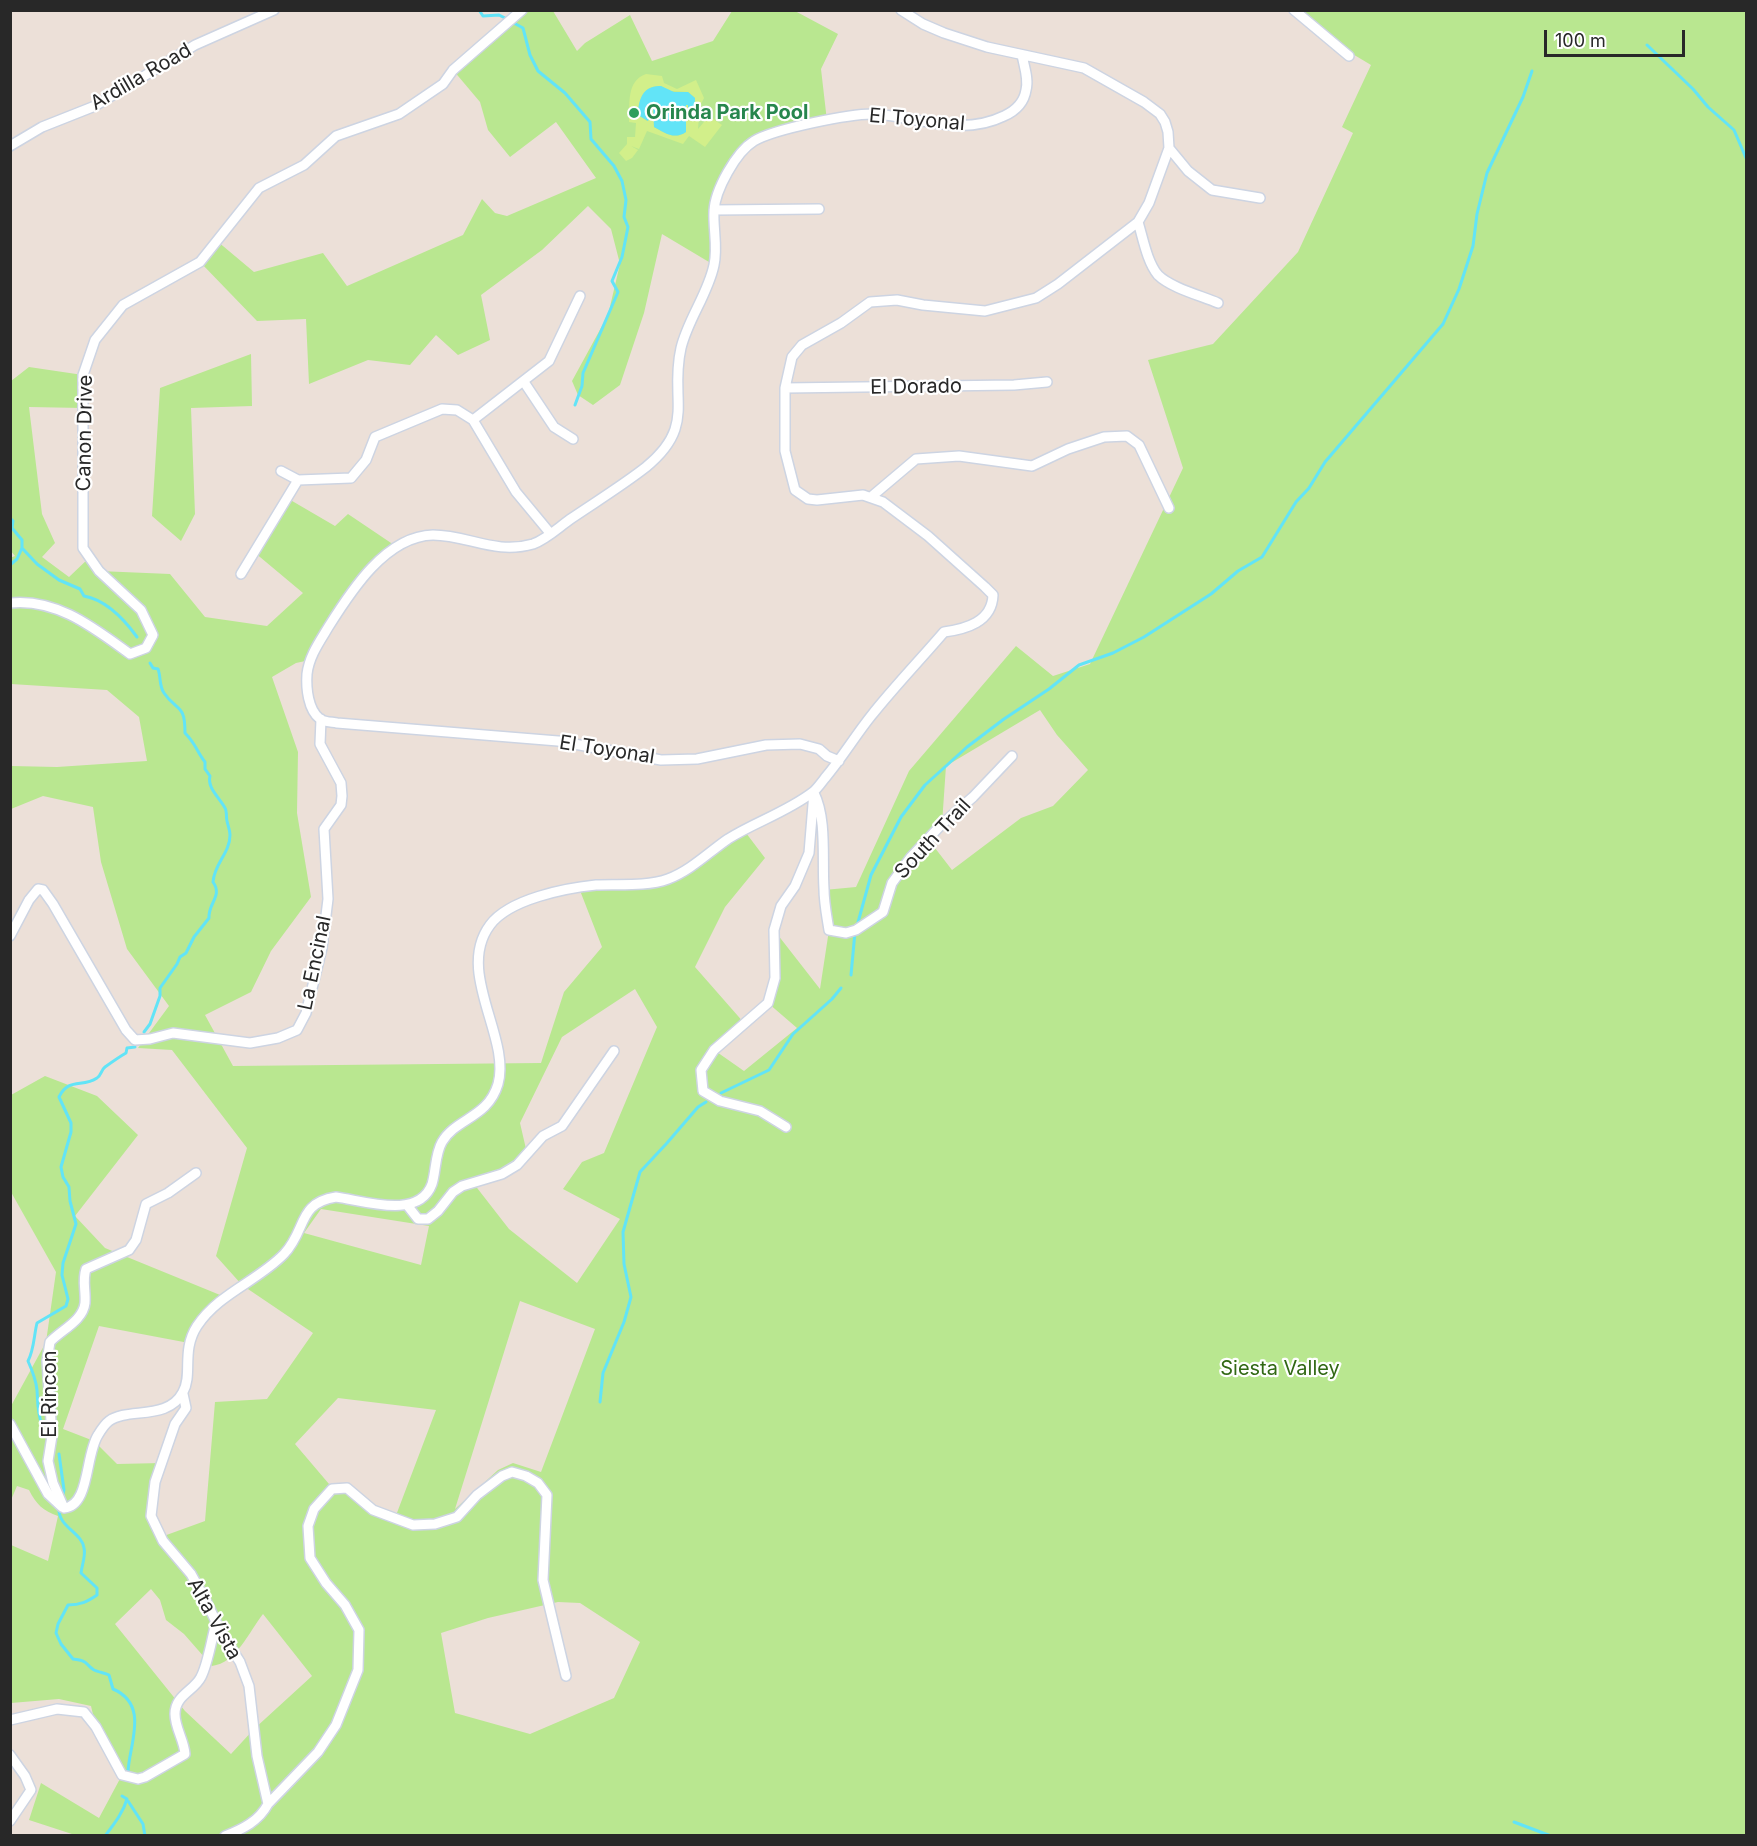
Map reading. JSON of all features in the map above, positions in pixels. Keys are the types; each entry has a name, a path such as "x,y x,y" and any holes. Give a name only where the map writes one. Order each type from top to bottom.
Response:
{"street":[{"name":"Ardilla Road","path":"10,146 42,127 95,106 195,45 274,10"},
{"name":"Canon Drive","path":"10,603 32,602 66,612 92,626 130,654 146,648 153,634 141,610 99,571 83,548 83,375 95,340 123,305 200,262 259,188 304,165 336,136 399,114 443,84 453,70 522,10"},
{"path":"10,1424 48,1494 64,1508 71,1507 81,1498 94,1441 110,1420 124,1415 144,1414 162,1409 183,1394 187,1384 189,1343 197,1327 225,1297 284,1254 299,1233 312,1205 336,1197 407,1206 421,1200 428,1193 443,1141 451,1132 478,1114 490,1101 497,1087 500,1074 498,1048 484,1004 479,966 483,938 492,922 516,905 569,889 645,883 670,878 743,830 814,792 871,716 944,632 963,629 971,625 987,613 993,604 993,595 961,565 928,536 883,502 871,497 854,495 808,499 795,490 785,451 785,388 790,364 796,351 808,341 841,323 870,302 897,300 985,311 1036,298 1058,284 1138,222 1149,203 1169,148 1165,122 1160,114 1144,102 1084,68 1022,55 944,33 923,24 901,10"},
{"path":"1294,10 1349,56"},
{"name":"El Toyonal","path":"839,761 827,756 819,749 800,744 766,745 698,759 661,760 558,741 361,726 321,719 312,707 307,675 310,660 350,592 388,554 414,539 433,535 503,547 534,543 632,477 659,456 673,437 677,424 678,362 681,344 714,265 716,198 741,153 752,142 777,131 855,115 890,116 949,126 971,126 993,121 1011,112 1022,101 1026,91 1022,55"},
{"path":"1169,148 1188,171 1212,190 1260,198"},
{"path":"714,210 819,209"},
{"path":"1138,222 1152,265 1159,275 1170,284 1218,303"},
{"path":"474,420 549,361 580,296"},
{"path":"524,382 554,427 573,439"},
{"name":"El Dorado","path":"785,388 1014,385 1047,382"},
{"path":"281,471 298,480 351,478 366,460 375,437 442,409 457,410 474,420 516,492 550,533"},
{"path":"871,497 916,459 959,456 1032,466 1068,449 1104,437 1127,436 1140,445 1169,508"},
{"path":"241,574 298,480"},
{"name":"La Encinal","path":"10,936 29,900 38,889 43,890 126,1030 135,1040 174,1033 250,1043 278,1038 297,1030 306,1013 322,948 328,898 324,829 341,805 342,796 341,783 320,744 321,719"},
{"name":"South Trail","path":"814,792 819,803 824,858 824,890 829,930 846,933 856,930 883,912 892,883 911,857 1012,756"},
{"path":"786,1127 760,1111 720,1101 703,1091 701,1070 714,1050 768,1003 775,978 774,930 781,906 795,886 809,853 814,792"},
{"path":"407,1206 418,1219 428,1219 438,1211 453,1191 502,1174 516,1165 543,1136 562,1126 614,1051"},
{"name":"El Rincon","path":"64,1508 53,1483 48,1461 52,1436 47,1361 50,1342 81,1315 85,1303 82,1280 86,1269 129,1250 136,1240 146,1204 168,1193 196,1173"},
{"name":"Alta Vista","path":"183,1394 186,1408 175,1424 155,1482 151,1516 163,1541 191,1574 216,1623 240,1662 249,1686 257,1754 268,1804"},
{"path":"225,1836 242,1830 262,1815 268,1804 318,1752 336,1725 358,1670 359,1630 345,1605 326,1583 310,1557 308,1526 314,1509 332,1489 347,1488 373,1510 413,1525 435,1524 457,1517 477,1495 502,1476 512,1472 538,1483 546,1495 543,1580 566,1676"},
{"path":"10,1720 57,1708 84,1712 96,1727 122,1775 138,1779 145,1777 185,1754 184,1742 178,1729 175,1712 180,1697 201,1677 216,1623"},
{"path":"10,1755 25,1776 31,1790 10,1821"}],"green space":[{"path":"522,11 553,11 577,51 585,43 630,15 652,61 713,41 732,11 795,11 838,34 821,69 827,121 752,142 716,198 714,265 662,234 644,313 620,385 593,405 578,395 572,381 608,315 620,264 611,229 588,206 542,250 481,295 490,340 458,355 436,335 410,365 368,360 309,384 306,319 257,321 200,262 217,241 254,272 323,253 347,286 463,235 482,199 495,213 507,216 596,178 556,122 510,157 488,130 480,102 453,70"},
{"name":"Siesta Valley","path":"1301,11 1746,11 1746,1835 75,1835 29,1820 41,1783 99,1818 122,1775 96,1727 91,1706 59,1699 11,1703 11,1545 48,1561 58,1516 40,1506 29,1490 17,1486 11,1500 11,1406 46,1342 56,1272 11,1192 11,1095 45,1076 97,1096 138,1135 75,1216 105,1248 225,1297 189,1343 99,1326 63,1429 94,1441 117,1464 162,1463 151,1516 161,1537 205,1521 215,1402 267,1399 313,1333 242,1285 216,1256 247,1148 172,1050 138,1048 169,1006 127,949 101,862 93,807 43,796 11,809 11,766 57,767 147,761 139,717 107,690 11,684 10,558 15,556 10,550 11,381 29,367 83,375 83,408 29,407 42,514 55,543 42,557 69,577 90,557 99,571 170,574 205,617 267,626 303,593 254,552 287,498 335,526 348,514 397,547 370,570 310,660 296,663 272,677 298,752 297,813 311,897 271,951 251,992 205,1015 233,1066 541,1063 564,992 602,947 579,888 663,881 743,829 765,858 725,907 695,967 745,1024 714,1050 744,1071 797,1028 768,1003 775,978 774,930 820,989 829,930 824,890 856,887 909,771 1016,646 1053,676 1090,664 1183,468 1148,360 1213,344 1298,252 1353,133 1342,127 1371,65 1351,53","holes":["1040,710 1057,735 1088,770 1053,806 1021,818 952,870 928,839 942,824 946,766","635,989 657,1027 604,1153 582,1162 563,1189 620,1219 577,1283 509,1229 474,1184 505,1174 526,1149 520,1123 562,1037","321,1209 429,1226 421,1265 304,1233","520,1301 595,1329 541,1472 513,1463 498,1470 455,1509","338,1398 436,1410 395,1518 373,1510 347,1488 329,1484 295,1444","151,1589 160,1600 166,1620 184,1634 212,1666 221,1664 235,1653 263,1614 312,1676 254,1729 231,1754 185,1711 115,1624","558,1602 580,1603 640,1642 614,1698 530,1734 455,1713 441,1633 488,1618"]},
{"name":"Orinda Park Pool","path":"646,74 662,76 664,83 677,89 696,80 704,98 700,106 698,129 709,116 722,125 705,147 689,136 683,144 647,131 639,149 631,146 638,150 632,158 626,161 619,153 627,144 627,137 635,137 636,123 629,122 630,94 640,77","holes":["655,86 661,86 669,91 688,92 695,98 694,118 688,116 688,105 686,105 686,132 682,134 670,135 654,127 653,106 648,105 649,118 647,121 638,115 639,104 646,91"]},
{"path":"251,354 252,406 191,408 195,514 181,541 152,516 160,388"}],"water":[{"name":"Orinda Park Pool","path":"661,86 674,92 688,92 695,98 694,118 688,116 688,105 686,105 686,132 682,134 670,135 654,127 653,106 648,106 648,121 638,115 643,94 650,88"}],"waterway":[{"path":"479,10 483,16 499,15 507,19"},
{"path":"512,22 523,28 530,55 538,71 565,93 590,122 591,139 614,166 622,181 626,200 624,217 628,227 622,257 612,281 618,292 583,373 582,386 575,405"},
{"path":"1647,45 1734,130 1746,158"},
{"path":"857,926 871,875 901,817 925,785 967,747 1079,665 1113,653 1144,637 1211,594 1238,571 1262,557 1296,502 1309,488 1325,462 1443,324 1459,289 1473,246 1477,214 1487,173 1523,97 1532,71"},
{"path":"10,518 13,521 12,528 22,540 22,548 37,564 59,580 80,589 84,596 107,606 137,637"},
{"path":"10,565 17,559 22,548"},
{"path":"144,1032 150,1024 160,996 160,988 209,918 216,896 214,876 230,835 226,809 210,785 210,776 205,769 205,762 185,733 182,712 162,690 158,669 153,668 150,663"},
{"path":"851,975 855,932"},
{"path":"721,1093 769,1070 793,1034 841,988"},
{"path":"42,1425 38,1411 36,1383 28,1361 37,1323 66,1306 68,1299 62,1275 63,1263 76,1224 69,1187 63,1177 61,1167 71,1132 71,1123 59,1097 67,1087 97,1078 105,1067 126,1053 127,1048 135,1047"},
{"path":"600,1402 603,1373 624,1322 631,1297 624,1264 623,1232 640,1172 698,1107 706,1102"},
{"path":"59,1454 64,1490 62,1498"},
{"path":"59,1507 62,1520 82,1542 85,1554 81,1573 97,1588 97,1595 83,1603 68,1605 56,1633 61,1644 73,1659 109,1675 113,1689 124,1696 131,1705 135,1726 128,1772"},
{"path":"105,1836 125,1804 127,1799 122,1796"},
{"path":"128,1801 143,1824 145,1836"},
{"path":"1514,1822 1551,1836"}],"place":[{"name":"Orinda Park Pool","path":"634,113"}]}
